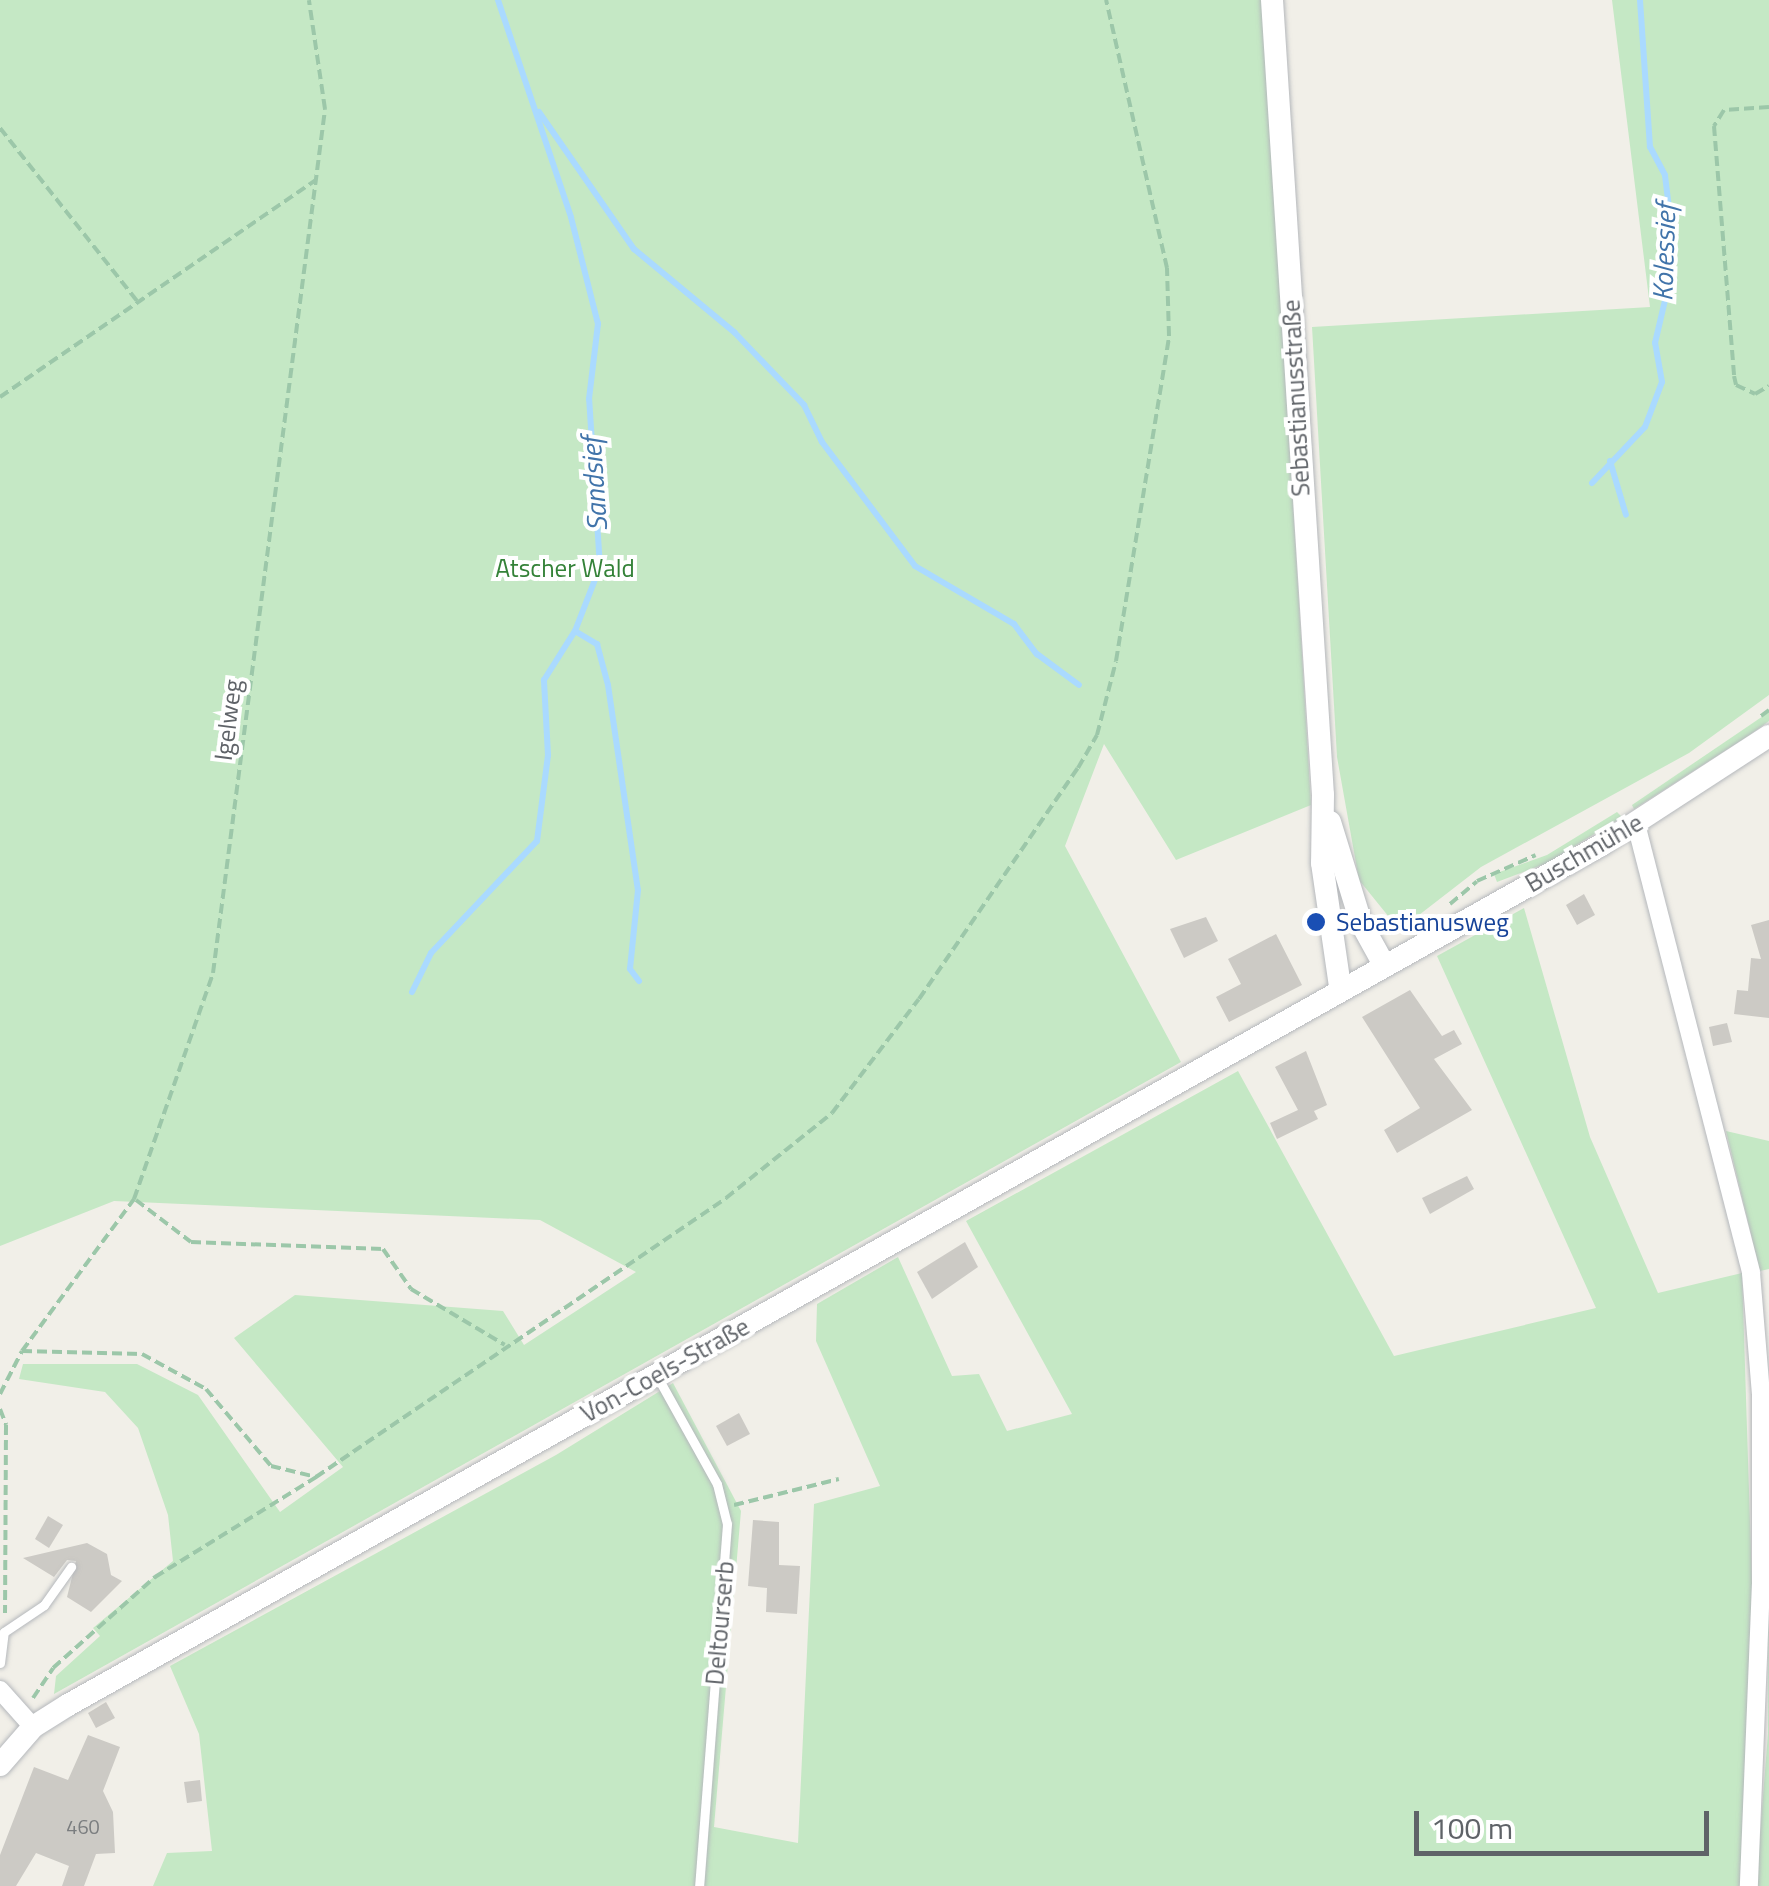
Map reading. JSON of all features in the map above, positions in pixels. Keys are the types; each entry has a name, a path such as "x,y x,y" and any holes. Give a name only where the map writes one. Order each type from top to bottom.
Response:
{"main road":[{"name":"Sebastianusstraße","path":"1272,0 1324,795 1322,863 1340,988"},
{"name":"Buschmühle","path":"1340,988 1636,824 1769,736"},
{"name":"Sebastianusstraße","path":"1324,795 1360,923 1384,963"},
{"name":"Von-Coels-Straße","path":"0,1765 27,1718 657,1376 1340,988"}],"street":[{"path":"1636,824 1751,1274 1761,1394 1761,1583 1749,1886"},
{"path":"0,1690 27,1718"}],"lane":[{"path":"657,1376 724,1507"},
{"name":"Deltourserb","path":"699,1886 724,1507"},
{"path":"0,1663 4,1632 44,1605 71,1567"}],"path":[{"name":"Igelweg","path":"0,1394 22,1352 134,1199 213,973 325,109 309,0"},
{"path":"27,1718 53,1668 155,1578 316,1477 504,1345 726,1198 832,1113 919,999 1097,735 1116,661 1169,336 1167,268 1106,0"},
{"path":"1769,108 1724,110 1714,126 1736,385 1755,394 1769,386"},
{"path":"0,128 138,302"},
{"path":"0,397 316,180"},
{"path":"1441,910 1498,869 1552,849"},
{"path":"1393,927 1422,920"},
{"path":"134,1199 191,1242 384,1249 411,1289 504,1345"},
{"path":"22,1352 142,1354 206,1388 271,1466 316,1477"},
{"path":"0,1409 4,1632"},
{"path":"724,1507 839,1479"}],"green space":[{"name":"Atscher Wald","path":"0,0 1263,0 1311,805 1176,860 1104,744 1065,846 1181,1062 54,1694 56,1676 100,1636 93,1628 173,1561 168,1515 138,1428 105,1392 19,1379 23,1364 137,1364 198,1395 280,1512 343,1467 234,1338 295,1295 503,1311 524,1345 636,1272 540,1220 114,1201 0,1246"},
{"path":"1612,0 1769,0 1769,695 1689,753 1481,867 1419,915 1389,917 1359,880 1337,757 1312,327 1650,307"},
{"path":"1769,712 1769,721 1634,809 1632,805"},
{"path":"1617,812 1622,817 1547,863 1497,882 1494,874 1547,855"},
{"path":"1524,908 1590,1137 1658,1293 1742,1273 1752,1584 1740,1886 153,1886 167,1853 212,1851 199,1734 170,1666 556,1455 673,1383 741,1511 714,1827 798,1843 814,1504 880,1486 816,1341 817,1304 898,1257 952,1376 979,1374 1007,1431 1072,1414 966,1221 1238,1071 1394,1356 1596,1308 1437,956"},
{"path":"1726,1131 1769,1141 1769,1269 1760,1271"},
{"path":"1769,1366 1769,1886 1756,1886 1768,1733"}],"building":[{"path":"1584,894 1595,915 1577,925 1566,905"},
{"path":"1206,917 1218,941 1184,958 1170,929"},
{"path":"1769,920 1769,1018 1734,1014 1737,990 1748,991 1751,958 1761,959 1751,925"},
{"path":"1276,934 1302,985 1229,1022 1216,997 1241,984 1228,959"},
{"path":"1410,990 1442,1036 1454,1030 1462,1044 1434,1059 1472,1110 1397,1153 1384,1130 1420,1108 1362,1017"},
{"path":"1727,1023 1732,1042 1713,1046 1709,1027"},
{"path":"1306,1051 1327,1105 1314,1111 1318,1119 1277,1139 1270,1123 1298,1110 1275,1067"},
{"path":"1467,1176 1474,1189 1430,1214 1422,1198"},
{"path":"965,1242 978,1267 932,1299 917,1272"},
{"path":"739,1413 750,1434 727,1446 716,1426"},
{"path":"48,1516 63,1525 49,1548 35,1539"},
{"path":"753,1520 779,1522 779,1565 800,1566 797,1614 766,1612 767,1588 748,1586"},
{"path":"87,1543 107,1554 111,1575 122,1581 91,1612 67,1597 76,1561 67,1560 54,1577 23,1558"},
{"path":"106,1702 115,1718 96,1728 88,1713"},
{"path":"88,1735 120,1747 103,1791 113,1812 115,1853 96,1854 84,1886 62,1886 69,1866 36,1853 16,1886 0,1886 0,1855 34,1767 68,1780"},
{"path":"200,1780 202,1801 187,1803 184,1782"}],"waterway":[{"name":"Sandsief","path":"412,992 431,953 537,841 548,755 544,680 575,631 600,567 589,399 598,324 571,217 498,0"},
{"name":"Kolessief","path":"1592,483 1645,427 1662,382 1655,343 1667,292 1669,208 1665,175 1650,147 1640,0"},
{"name":"Sandsief","path":"539,112 634,249 735,333 804,405 822,442 915,566 1014,624 1037,654 1079,685"},
{"path":"1610,461 1626,515"},
{"path":"575,631 597,644 608,685 638,890 630,969 639,981"}],"place":[{"name":"Sebastianusweg","path":"1316,922"}]}
